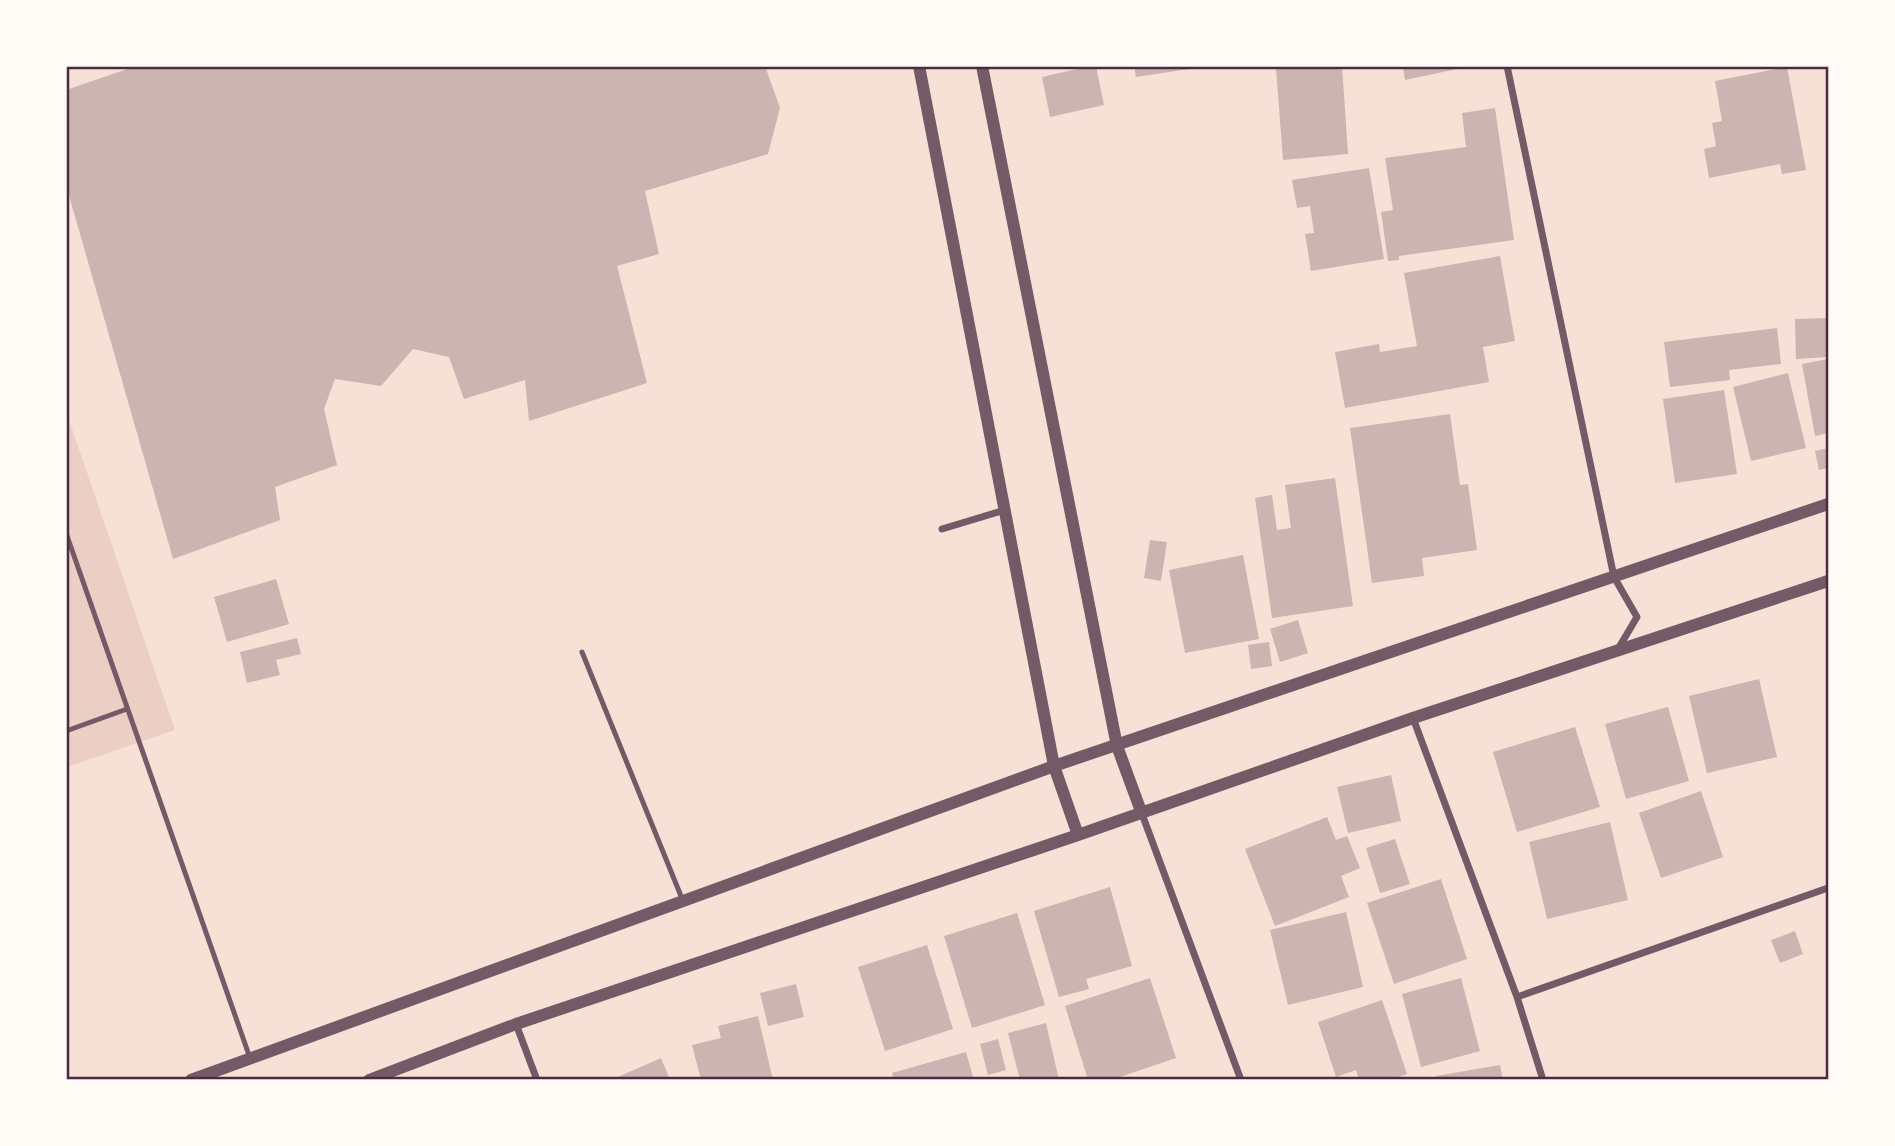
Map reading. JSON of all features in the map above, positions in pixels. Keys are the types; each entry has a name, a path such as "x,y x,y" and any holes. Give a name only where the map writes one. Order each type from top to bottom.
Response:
{"street":[{"path":"919,66 1054,766 1078,835"},
{"path":"982,66 1117,746 1241,1080"},
{"path":"1507,66 1614,577 1637,617 1616,652"},
{"path":"191,1080 207,1077 250,1058 1054,766 1829,504"},
{"path":"942,529 1005,510"},
{"path":"369,1080 516,1024 1142,814 1413,718 1829,581"},
{"path":"1413,718 1517,997 1543,1080"},
{"path":"1517,997 1829,888"},
{"path":"516,1024 537,1080"}],"lane":[{"path":"66,533 250,1058"},
{"path":"582,652 683,901"},
{"path":"66,731 127,709"}],"shaded area":[{"path":"66,411 175,730 67,767 66,767"}],"building":[{"path":"136,66 765,66 780,108 768,154 645,191 659,254 617,266 647,383 529,421 525,380 464,399 449,357 413,349 381,386 335,379 324,409 337,465 275,487 280,520 173,559 66,185 66,90"},
{"path":"1096,66 1104,105 1050,117 1042,77"},
{"path":"1134,66 1196,66 1196,68 1136,77"},
{"path":"1342,66 1348,154 1283,160 1276,68"},
{"path":"1403,66 1462,66 1462,68 1405,80"},
{"path":"1787,67 1806,170 1782,174 1780,164 1709,178 1704,149 1716,146 1712,123 1722,121 1715,81"},
{"path":"1495,108 1514,240 1399,256 1399,260 1388,261 1381,212 1393,210 1385,158 1466,147 1462,113"},
{"path":"1369,168 1384,259 1311,271 1305,234 1314,233 1310,206 1297,208 1292,180"},
{"path":"1500,256 1515,341 1483,347 1489,382 1345,408 1335,352 1379,344 1380,352 1417,346 1404,273"},
{"path":"1828,318 1828,357 1796,359 1795,319"},
{"path":"1777,328 1781,364 1729,370 1730,380 1670,387 1664,342"},
{"path":"1828,359 1828,433 1815,436 1802,364"},
{"path":"1788,373 1806,448 1751,461 1733,387"},
{"path":"1724,390 1737,474 1675,483 1663,399"},
{"path":"1450,414 1460,485 1468,484 1477,550 1422,558 1424,576 1372,583 1350,428"},
{"path":"1828,448 1828,468 1819,470 1815,451"},
{"path":"1335,478 1353,606 1272,618 1255,498 1272,495 1277,530 1291,528 1285,485"},
{"path":"1150,540 1167,542 1161,581 1144,578"},
{"path":"1243,555 1259,639 1185,653 1169,570"},
{"path":"276,579 289,624 227,642 214,597"},
{"path":"1298,620 1308,653 1280,662 1270,629"},
{"path":"297,638 301,654 276,660 280,675 247,683 240,652"},
{"path":"1269,642 1272,666 1251,669 1248,645"},
{"path":"1759,679 1777,757 1707,773 1689,696"},
{"path":"1668,707 1689,781 1626,799 1605,724"},
{"path":"1575,727 1600,807 1517,832 1493,752"},
{"path":"1391,775 1401,821 1348,833 1337,787"},
{"path":"1701,791 1723,857 1661,878 1639,813"},
{"path":"1327,817 1336,840 1347,836 1360,868 1341,876 1349,897 1275,926 1245,849"},
{"path":"1610,822 1628,900 1547,919 1529,842"},
{"path":"1395,839 1410,884 1380,893 1366,848"},
{"path":"1441,879 1467,959 1394,984 1367,903"},
{"path":"1110,887 1132,966 1086,979 1089,989 1059,997 1034,911"},
{"path":"1346,912 1363,987 1288,1005 1270,930"},
{"path":"1017,913 1045,1005 972,1028 944,936"},
{"path":"1795,931 1803,954 1780,963 1771,940"},
{"path":"927,945 953,1029 885,1051 858,967"},
{"path":"1150,978 1176,1058 1111,1080 1088,1080 1065,1006"},
{"path":"1461,978 1480,1051 1421,1067 1402,994"},
{"path":"796,984 804,1017 768,1026 760,993"},
{"path":"1382,1000 1407,1074 1390,1080 1359,1080 1356,1070 1336,1077 1318,1022"},
{"path":"758,1016 773,1080 701,1080 692,1045 721,1038 718,1026"},
{"path":"1046,1023 1059,1080 1020,1080 1008,1033"},
{"path":"998,1039 1006,1070 988,1075 980,1044"},
{"path":"966,1052 974,1080 894,1080 892,1073"},
{"path":"661,1058 670,1080 611,1080"},
{"path":"1500,1065 1503,1080 1436,1080 1436,1076"}]}
